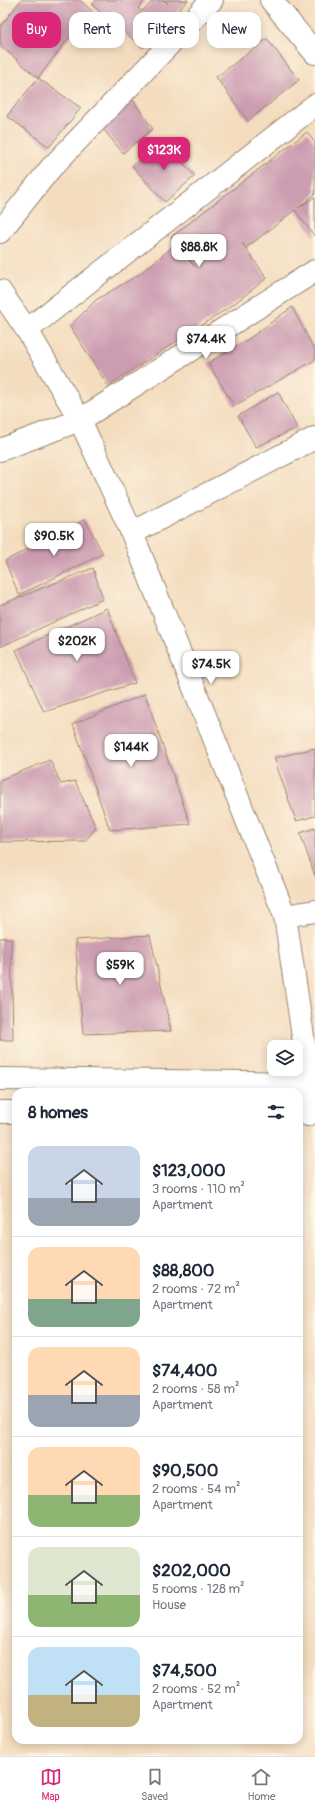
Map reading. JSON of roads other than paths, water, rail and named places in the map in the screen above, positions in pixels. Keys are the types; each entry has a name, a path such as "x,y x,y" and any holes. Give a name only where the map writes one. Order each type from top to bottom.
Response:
{"street":[{"path":"0,232 50,169 212,0"},
{"path":"271,0 315,53"},
{"path":"27,330 315,105"},
{"path":"0,450 80,420 315,271"},
{"path":"0,292 27,330 80,420 132,534 285,916 312,1083 307,1115"},
{"path":"132,534 315,438"},
{"path":"285,916 315,911"},
{"path":"0,1078 312,1083"},
{"path":"0,1112 12,1112"}]}
